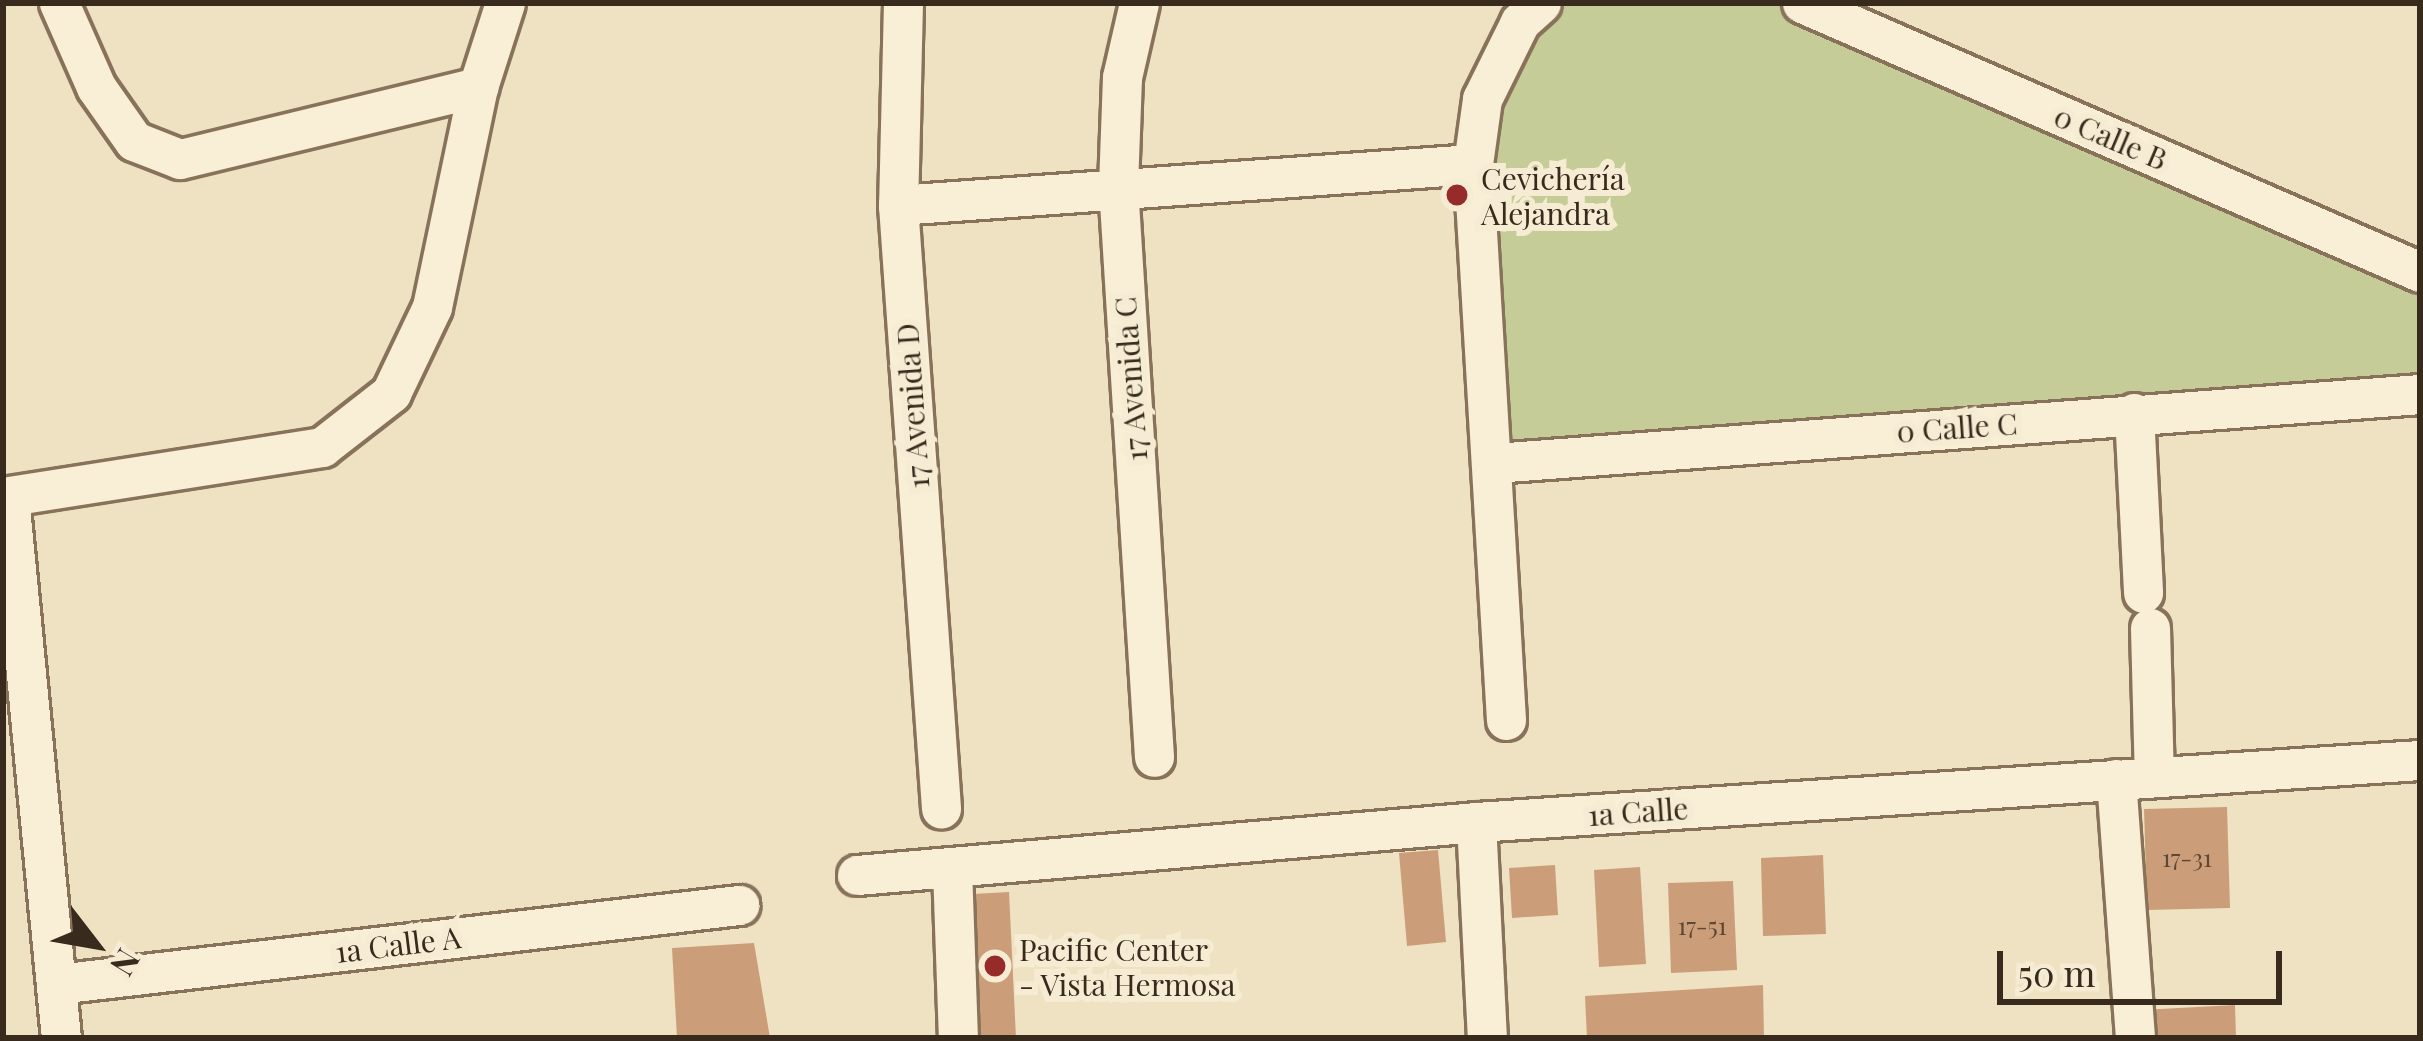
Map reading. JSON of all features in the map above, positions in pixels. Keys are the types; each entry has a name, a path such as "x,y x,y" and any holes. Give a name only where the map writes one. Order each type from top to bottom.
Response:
{"street":[{"path":"59,3 96,87 134,141 180,160 478,86"},
{"path":"62,1038 6,497 322,447 391,393 415,356 478,86 505,3"},
{"name":"17 Avenida D","path":"903,3 898,206 941,808"},
{"name":"17 Avenida C","path":"1139,3 1122,77 1118,186 1154,757"},
{"path":"1506,720 1494,463 1472,164 1483,99 1520,22 1541,3"},
{"name":"0 Calle B","path":"1802,3 2420,272"},
{"path":"898,206 1118,186 1472,164"},
{"name":"0 Calle C","path":"1494,463 2420,394"},
{"path":"2134,413 2146,610 2135,778 2134,1038"},
{"name":"1a Calle","path":"857,875 1476,822 2420,760"},
{"path":"1476,822 1487,1038"},
{"path":"952,868 958,1038"},
{"name":"1a Calle A","path":"57,984 739,905"}],"green space":[{"path":"1548,3 1788,3 2420,284 2420,380 1499,457 1479,165 1524,25"}],"building":[{"path":"2227,807 2230,908 2147,910 2144,809"},
{"path":"1438,850 1446,942 1407,946 1399,853"},
{"path":"1823,855 1826,934 1763,936 1761,858"},
{"path":"1555,865 1558,915 1512,918 1509,868"},
{"path":"1640,867 1646,964 1599,967 1594,870"},
{"path":"1733,881 1737,970 1671,973 1668,883"},
{"name":"Pacific Center - Vista Hermosa","path":"1009,892 1016,1038 981,1038 973,894"},
{"path":"754,943 770,1038 677,1038 672,948"},
{"path":"1763,985 1764,1038 1587,1038 1585,996"},
{"path":"2235,1005 2236,1038 2143,1038 2141,1010"}],"place":[{"name":"Cevichería Alejandra","path":"1457,195"},
{"name":"Pacific Center - Vista Hermosa","path":"995,966"}]}
